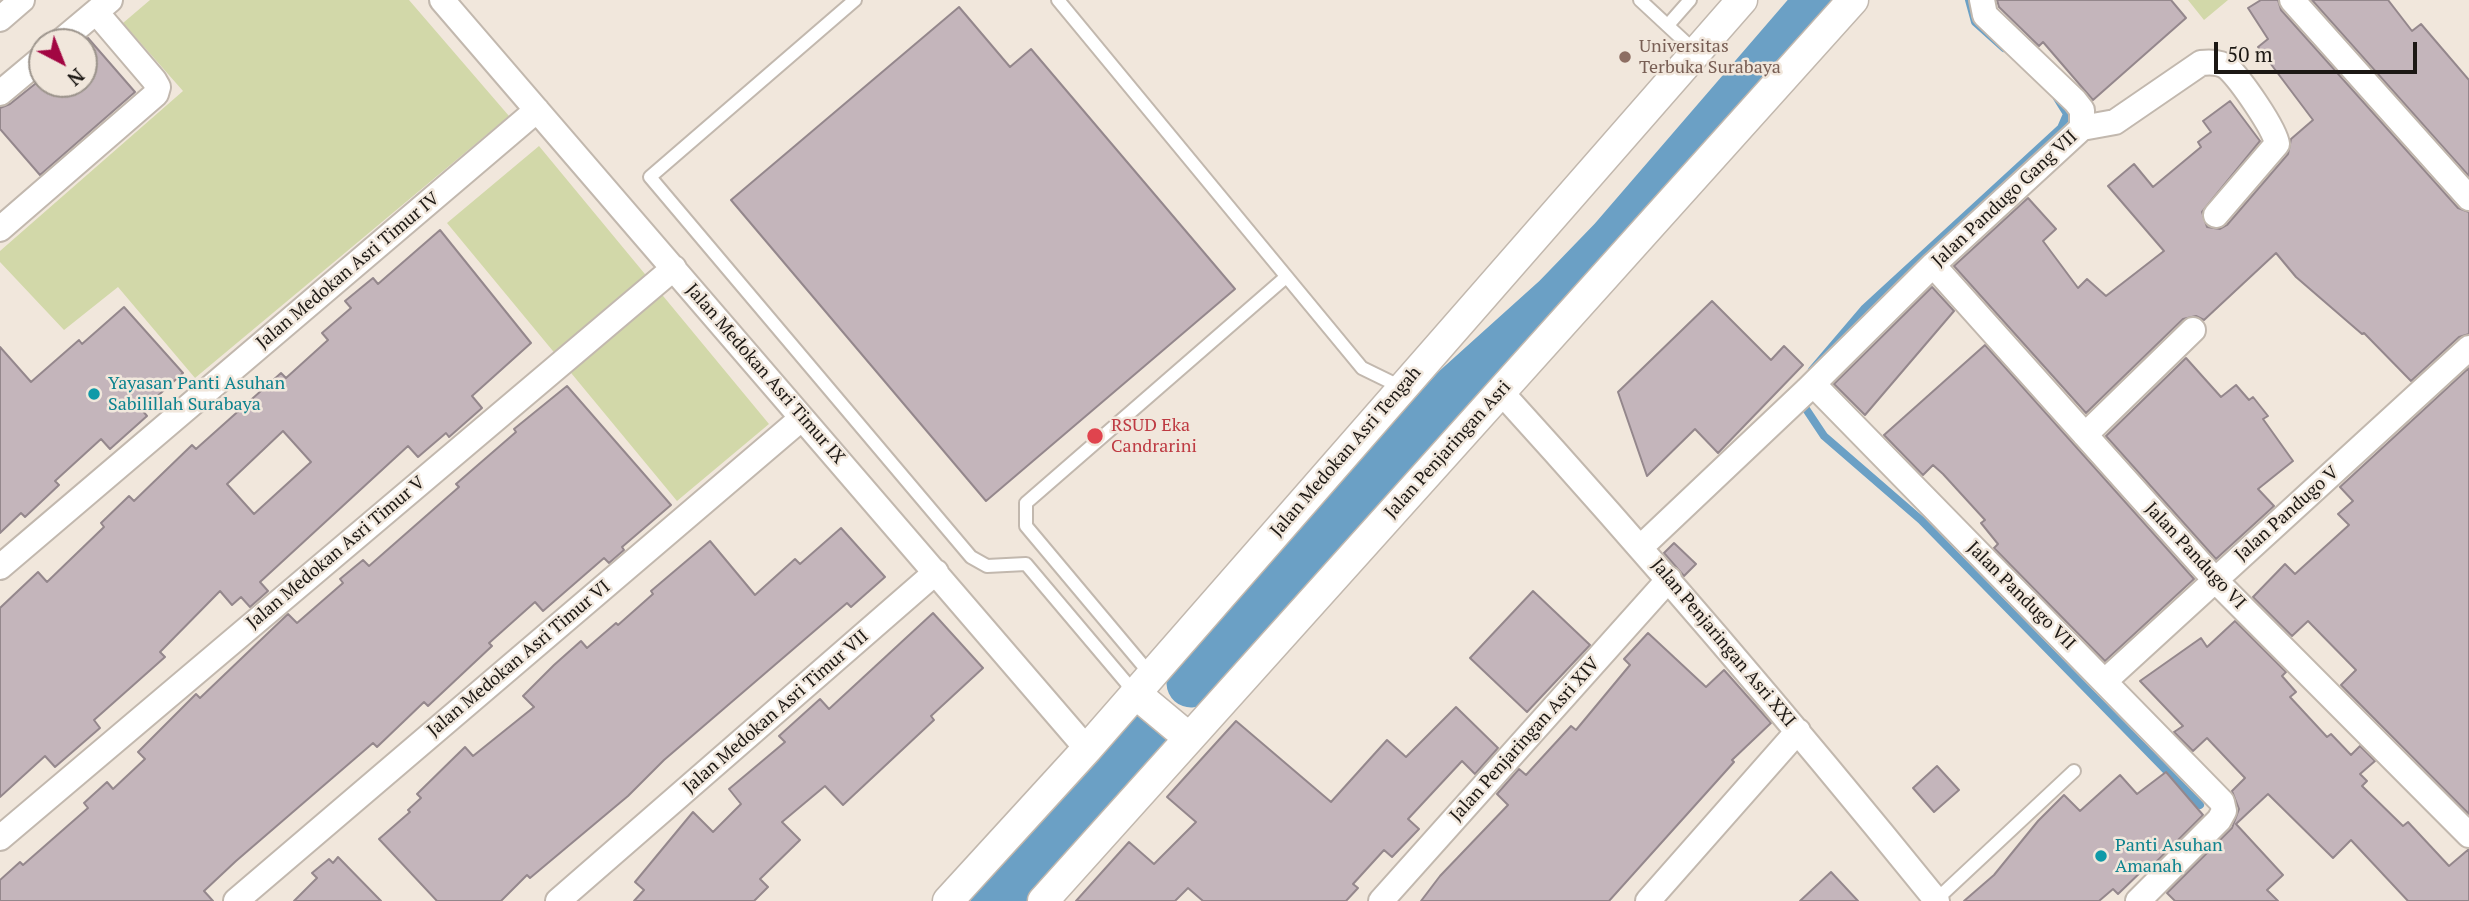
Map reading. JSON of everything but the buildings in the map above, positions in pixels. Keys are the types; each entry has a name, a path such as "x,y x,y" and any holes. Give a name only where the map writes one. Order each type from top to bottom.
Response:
{"street":[{"path":"0,19 22,0"},
{"name":"Jalan Medokan Asri Timur IX","path":"442,0 1087,749"},
{"name":"Jalan Medokan Asri Tengah","path":"948,901 1087,749 1742,0"},
{"name":"Jalan Penjaringan Asri","path":"1043,901 1853,0"},
{"name":"Jalan Pandugo Gang VII","path":"1804,393 1933,265 2082,128 2082,110 2075,101 1985,15 1982,0"},
{"path":"2292,0 2469,198"},
{"path":"0,229 156,94 158,87 154,80 103,6 77,28"},
{"path":"2082,128 2115,122 2202,63 2210,62 2228,68 2272,129 2277,144 2216,215"},
{"path":"0,93 28,70"},
{"name":"Jalan Medokan Asri Timur IV","path":"0,567 537,110"},
{"name":"Jalan Pandugo VI","path":"1933,265 2215,580 2469,835"},
{"name":"Jalan Medokan Asri Timur V","path":"0,838 674,268"},
{"path":"2085,435 2193,330"},
{"name":"Jalan Pandugo V","path":"2105,681 2469,348"},
{"name":"Jalan Penjaringan Asri XXI","path":"1501,391 1669,579 1798,731 1936,901"},
{"path":"1641,547 1804,393"},
{"name":"Jalan Pandugo VII","path":"1804,393 2105,681 2216,795 2224,811 2219,820 2145,899"},
{"name":"Jalan Medokan Asri Timur VI","path":"236,901 802,418"},
{"name":"Jalan Medokan Asri Timur VII","path":"558,901 936,572"},
{"name":"Jalan Penjaringan Asri XIV","path":"1381,901 1669,579"},
{"path":"1143,685 1189,738"},
{"path":"1648,901 1798,731"},
{"name":"Jalan Medokan Asri Timur VII","path":"572,901 615,852"}],"lane":[{"path":"855,0 650,177 971,557 986,566 1026,564 1044,548"},
{"path":"1058,0 1362,368 1403,388"},
{"path":"1640,0 1696,52"},
{"path":"1668,25 1690,0"},
{"path":"1143,685 1026,526 1026,503 1286,277"},
{"path":"1026,564 1143,685"},
{"path":"1936,901 2074,771"}],"green space":[{"path":"150,0 409,0 509,116 195,378 118,287 64,330 0,262 0,251 183,91 123,23"},
{"path":"2188,0 2228,0 2204,20"},
{"path":"539,146 769,424 677,501 447,223"}],"waterway":[{"path":"1191,683 1456,389 1556,299 1613,240 1820,0"},
{"path":"1969,0 1975,22 2004,48"},
{"path":"1812,370 1864,309 2061,128 2067,114 2057,98"},
{"path":"1800,400 1824,436 1921,520 2200,805"},
{"path":"995,901 1146,733"}],"place":[{"name":"Universitas Terbuka Surabaya","path":"1625,57"},
{"name":"Yayasan Panti Asuhan Sabilillah Surabaya","path":"94,394"},
{"name":"RSUD Eka Candrarini","path":"1095,436"},
{"name":"Panti Asuhan Amanah","path":"2101,856"}]}
